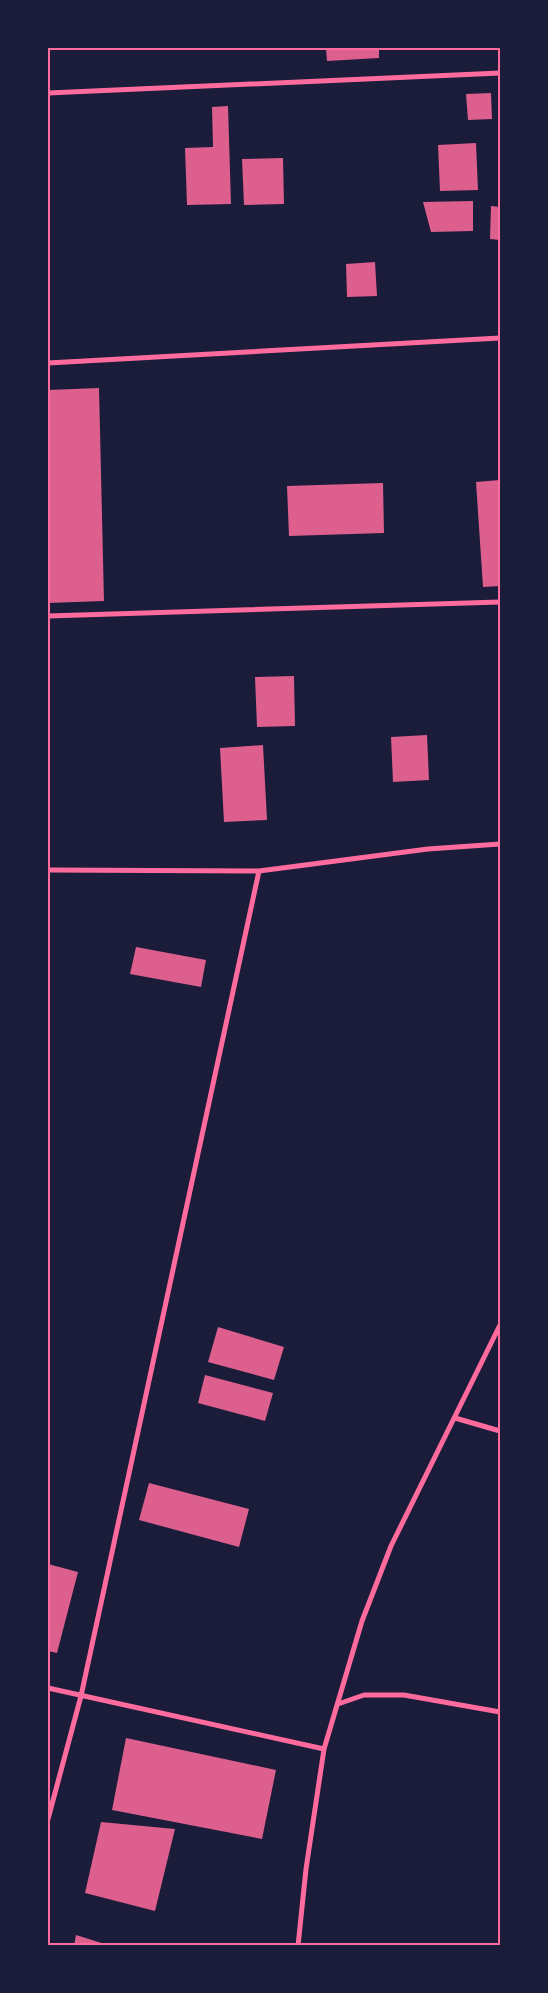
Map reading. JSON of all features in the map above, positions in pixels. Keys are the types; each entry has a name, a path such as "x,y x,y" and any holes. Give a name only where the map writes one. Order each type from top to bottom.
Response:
{"street":[{"path":"48,93 500,73"},
{"path":"48,363 500,338"},
{"path":"48,616 500,602"},
{"path":"48,870 259,871 428,849 500,844"},
{"path":"48,1819 81,1696 259,871"},
{"path":"298,1946 306,1869 324,1749 362,1621 391,1546 500,1325"},
{"path":"455,1418 500,1431"},
{"path":"48,1688 324,1749"},
{"path":"338,1704 364,1695 404,1695 500,1712"}],"building":[{"path":"326,48 379,48 379,58 327,61"},
{"path":"491,93 492,119 468,120 466,94"},
{"path":"228,106 231,204 187,205 185,148 213,147 212,107"},
{"path":"476,143 478,190 440,191 438,145"},
{"path":"283,158 284,204 244,205 242,159"},
{"path":"473,201 473,231 431,232 423,202"},
{"path":"491,206 500,207 500,240 490,239"},
{"path":"375,262 377,296 347,297 346,264"},
{"path":"99,388 104,601 48,603 48,390"},
{"path":"500,480 500,586 483,587 476,482"},
{"path":"383,483 384,533 289,536 287,486"},
{"path":"294,676 295,726 257,727 255,677"},
{"path":"427,735 429,780 393,782 391,737"},
{"path":"263,745 267,820 224,822 220,748"},
{"path":"136,947 206,960 201,987 130,974"},
{"path":"218,1327 284,1347 274,1380 208,1362"},
{"path":"205,1375 273,1393 265,1421 198,1403"},
{"path":"149,1483 249,1509 239,1547 139,1520"},
{"path":"48,1564 78,1572 57,1653 48,1651"},
{"path":"126,1738 276,1770 262,1839 112,1810"},
{"path":"101,1822 175,1829 155,1911 85,1893"},
{"path":"76,1935 108,1945 108,1946 74,1946"}]}
